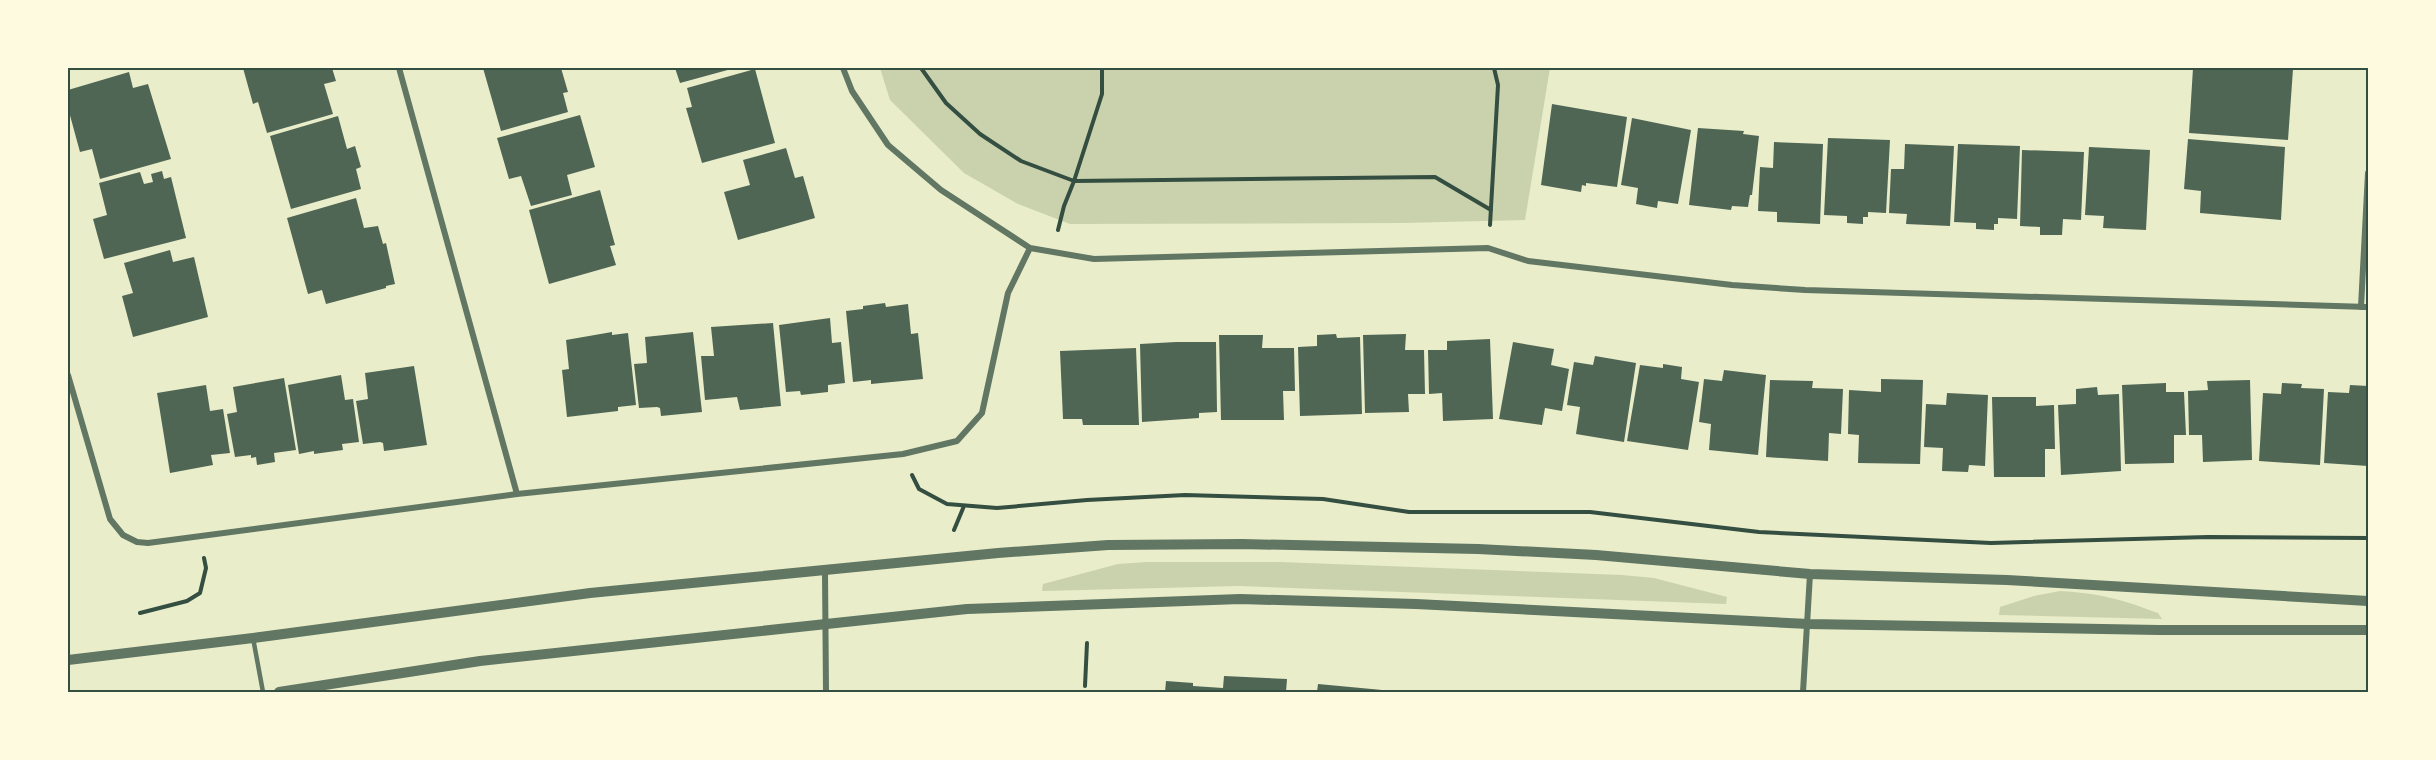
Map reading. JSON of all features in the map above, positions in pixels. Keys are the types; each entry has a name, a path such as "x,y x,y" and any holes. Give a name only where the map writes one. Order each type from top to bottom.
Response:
{"street":[{"path":"399,68 517,494"},
{"path":"843,68 852,91 888,145 941,190 1030,248 1056,254 1094,259 1488,248 1528,261 1732,285 1805,290 2368,307"},
{"path":"2361,307 2368,173"},
{"path":"68,375 71,401 110,519 123,535 137,542 199,537 517,494 903,454 957,441 982,413 1008,293 1030,248"},
{"path":"68,660 590,593 825,572 998,553 1108,545 1242,544 1478,549 1596,555 1810,574 2007,580 2368,601"},
{"path":"825,572 826,693"},
{"path":"1803,693 1810,574"},
{"path":"279,693 480,662 968,609 1240,599 1416,604 1808,624 2159,630 2368,630"}],"lane":[{"path":"253,638 263,693"}],"path":[{"path":"921,68 946,103 980,134 1021,161 1074,181 1435,177 1491,210"},
{"path":"1056,254 1059,223 1102,94 1102,68"},
{"path":"1488,248 1498,85 1494,68"},
{"path":"903,454 919,489 929,496 947,504 997,508 1185,495 1323,499 1408,512 1590,512 1759,532 1991,543 2208,537 2368,538"},
{"path":"140,613 187,601 200,593 206,568 199,537"},
{"path":"1085,686 1087,643"}],"green space":[{"path":"880,68 1550,68 1525,220 1402,223 1070,224 1018,204 964,173 890,100"},
{"path":"1280,562 1622,575 1654,578 1727,597 1726,604 1239,586 1042,591 1043,584 1118,564"},
{"path":"2060,591 2087,593 2122,601 2158,613 2162,619 1999,615 2000,607 2034,596"}],"building":[{"path":"243,68 332,68 336,81 324,84 333,114 267,133 258,102 253,104"},
{"path":"483,68 561,68 568,92 563,93 568,112 501,131"},
{"path":"675,68 735,68 680,83"},
{"path":"2193,68 2293,69 2288,140 2189,133"},
{"path":"755,69 775,143 702,163 686,108 692,107 687,88"},
{"path":"129,72 133,88 148,84 171,159 100,179 92,149 80,152 68,108 68,90"},
{"path":"1552,104 1627,117 1617,187 1586,183 1586,186 1582,185 1581,192 1541,185"},
{"path":"580,115 595,167 567,175 572,195 531,206 521,176 509,179 497,138"},
{"path":"338,116 347,149 355,146 361,167 356,169 361,189 291,209 270,136"},
{"path":"1632,118 1691,130 1678,204 1658,201 1657,208 1636,204 1638,188 1621,185"},
{"path":"1698,128 1744,131 1743,134 1759,136 1752,195 1750,195 1748,207 1732,206 1731,210 1689,205"},
{"path":"1828,138 1890,140 1886,213 1868,212 1868,217 1863,217 1863,224 1847,223 1847,216 1824,215"},
{"path":"2188,139 2285,147 2281,220 2200,213 2201,191 2184,189"},
{"path":"1774,142 1823,144 1820,224 1777,222 1777,212 1758,211 1760,167 1773,168"},
{"path":"1905,144 1954,146 1950,226 1906,224 1907,214 1889,213 1891,169 1904,169"},
{"path":"1958,144 2020,146 2017,219 1998,218 1998,224 1994,224 1994,230 1976,229 1976,223 1954,222"},
{"path":"2089,147 2150,150 2146,230 2103,228 2104,216 2085,215"},
{"path":"786,148 795,178 803,176 815,218 738,240 724,192 750,185 743,160"},
{"path":"2022,150 2084,152 2081,220 2063,219 2062,235 2040,235 2040,227 2020,226"},
{"path":"162,171 164,179 171,177 186,238 104,259 93,219 107,215 99,183 140,172 144,184 153,182 151,174"},
{"path":"600,190 615,245 610,246 616,265 549,284 529,210"},
{"path":"356,198 364,228 378,226 383,244 386,243 395,284 326,304 322,290 308,294 287,218"},
{"path":"170,250 173,262 194,257 208,317 133,337 122,296 133,293 124,263"},
{"path":"885,303 886,307 908,304 911,334 918,333 923,379 871,384 871,380 853,382 846,311"},
{"path":"830,318 832,343 841,342 845,383 828,385 828,392 801,395 800,391 786,392 779,325"},
{"path":"773,323 781,406 740,410 737,397 705,400 701,356 714,356 711,327"},
{"path":"612,332 612,335 628,333 636,405 618,407 618,411 567,417 562,370 569,369 566,340"},
{"path":"693,332 702,412 661,416 660,408 639,408 634,364 647,363 645,337"},
{"path":"1336,334 1337,338 1360,337 1362,414 1300,416 1298,347 1317,346 1317,335"},
{"path":"1406,334 1405,350 1424,350 1425,394 1408,394 1409,412 1365,413 1363,335"},
{"path":"1219,335 1263,335 1262,348 1294,348 1295,391 1283,391 1284,420 1221,420"},
{"path":"1490,339 1493,419 1443,421 1442,393 1429,394 1428,350 1447,350 1447,341"},
{"path":"1216,342 1217,412 1199,413 1199,418 1142,422 1140,344"},
{"path":"1513,342 1554,349 1551,365 1569,369 1562,411 1545,408 1542,425 1499,419"},
{"path":"1136,348 1139,425 1083,425 1082,419 1063,419 1060,351"},
{"path":"1595,356 1636,363 1624,442 1576,434 1580,407 1567,405 1574,362 1593,365"},
{"path":"1663,364 1682,367 1681,379 1699,382 1688,450 1627,441 1640,365 1663,368"},
{"path":"414,366 427,445 384,451 383,443 380,442 363,444 356,401 368,399 365,373"},
{"path":"1724,370 1766,375 1758,455 1709,450 1711,424 1699,422 1704,379 1722,381"},
{"path":"341,375 345,400 353,399 359,442 342,444 343,450 299,454 288,385"},
{"path":"284,378 296,450 274,453 275,462 257,465 256,457 251,458 251,455 235,457 227,414 237,412 233,387"},
{"path":"1881,379 1923,380 1920,464 1858,463 1859,435 1848,434 1849,390 1881,392"},
{"path":"1770,380 1813,381 1812,388 1843,389 1841,434 1829,433 1828,461 1766,457"},
{"path":"2250,380 2252,460 2203,462 2202,435 2189,435 2188,391 2208,390 2207,381"},
{"path":"2166,383 2166,392 2184,392 2186,435 2174,435 2174,463 2125,464 2122,385"},
{"path":"2282,383 2302,384 2301,388 2324,389 2320,465 2259,461 2263,393 2281,394"},
{"path":"206,385 210,411 223,409 230,453 211,455 213,465 170,473 157,393"},
{"path":"2350,385 2368,386 2368,466 2324,463 2328,392 2349,393"},
{"path":"2097,387 2098,395 2119,394 2121,471 2061,475 2058,405 2076,404 2076,389"},
{"path":"1947,393 1988,395 1985,466 1969,465 1968,472 1942,471 1943,448 1924,447 1926,404 1946,405"},
{"path":"1992,397 2036,397 2036,406 2054,405 2055,449 2045,449 2045,477 1994,477"},
{"path":"1224,676 1287,679 1286,692 1165,692 1166,681 1223,688"},
{"path":"1318,684 1393,691 1393,692 1317,692"}]}
